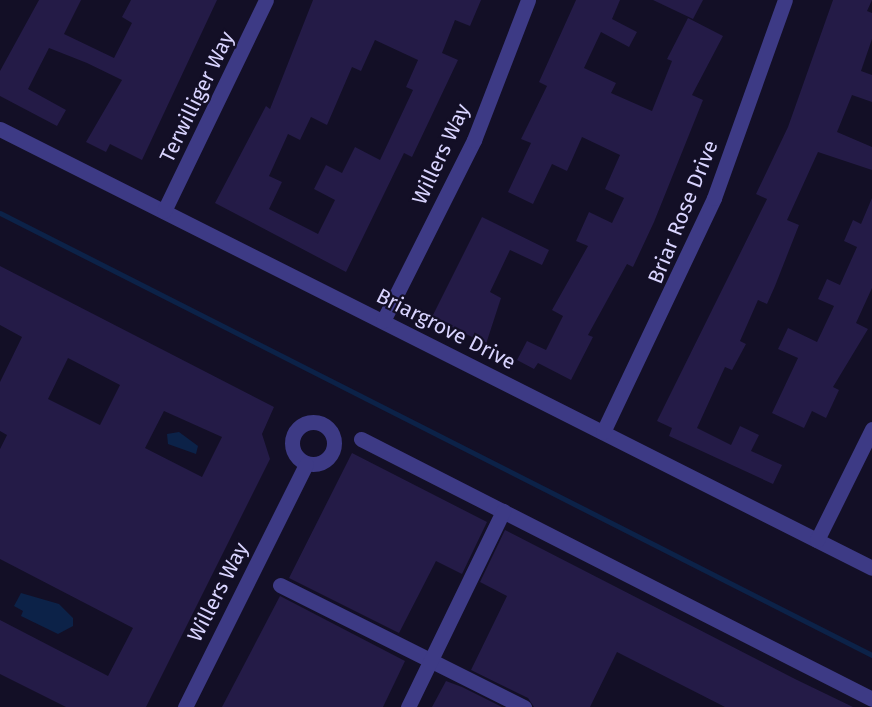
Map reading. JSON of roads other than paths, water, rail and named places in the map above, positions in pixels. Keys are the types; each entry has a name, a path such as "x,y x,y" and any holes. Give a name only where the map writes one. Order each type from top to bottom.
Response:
{"street":[{"name":"Terwilliger Way","path":"165,211 266,0"},
{"name":"Willers Way","path":"384,321 474,140 528,0"},
{"name":"Briar Rose Drive","path":"603,432 714,198 785,0"},
{"name":"Briargrove Drive","path":"0,129 872,568"},
{"path":"817,540 872,429"},
{"path":"361,439 872,699"},
{"name":"Willers Way","path":"184,707 306,464"},
{"path":"408,707 455,616 503,512"},
{"path":"280,585 524,707"}],"water":[{"path":"179,432 198,446 196,454 168,444 167,434"},
{"path":"21,593 59,604 73,618 73,626 58,634 21,616 23,611 14,606"}],"waterway":[{"path":"0,213 872,655"}]}
